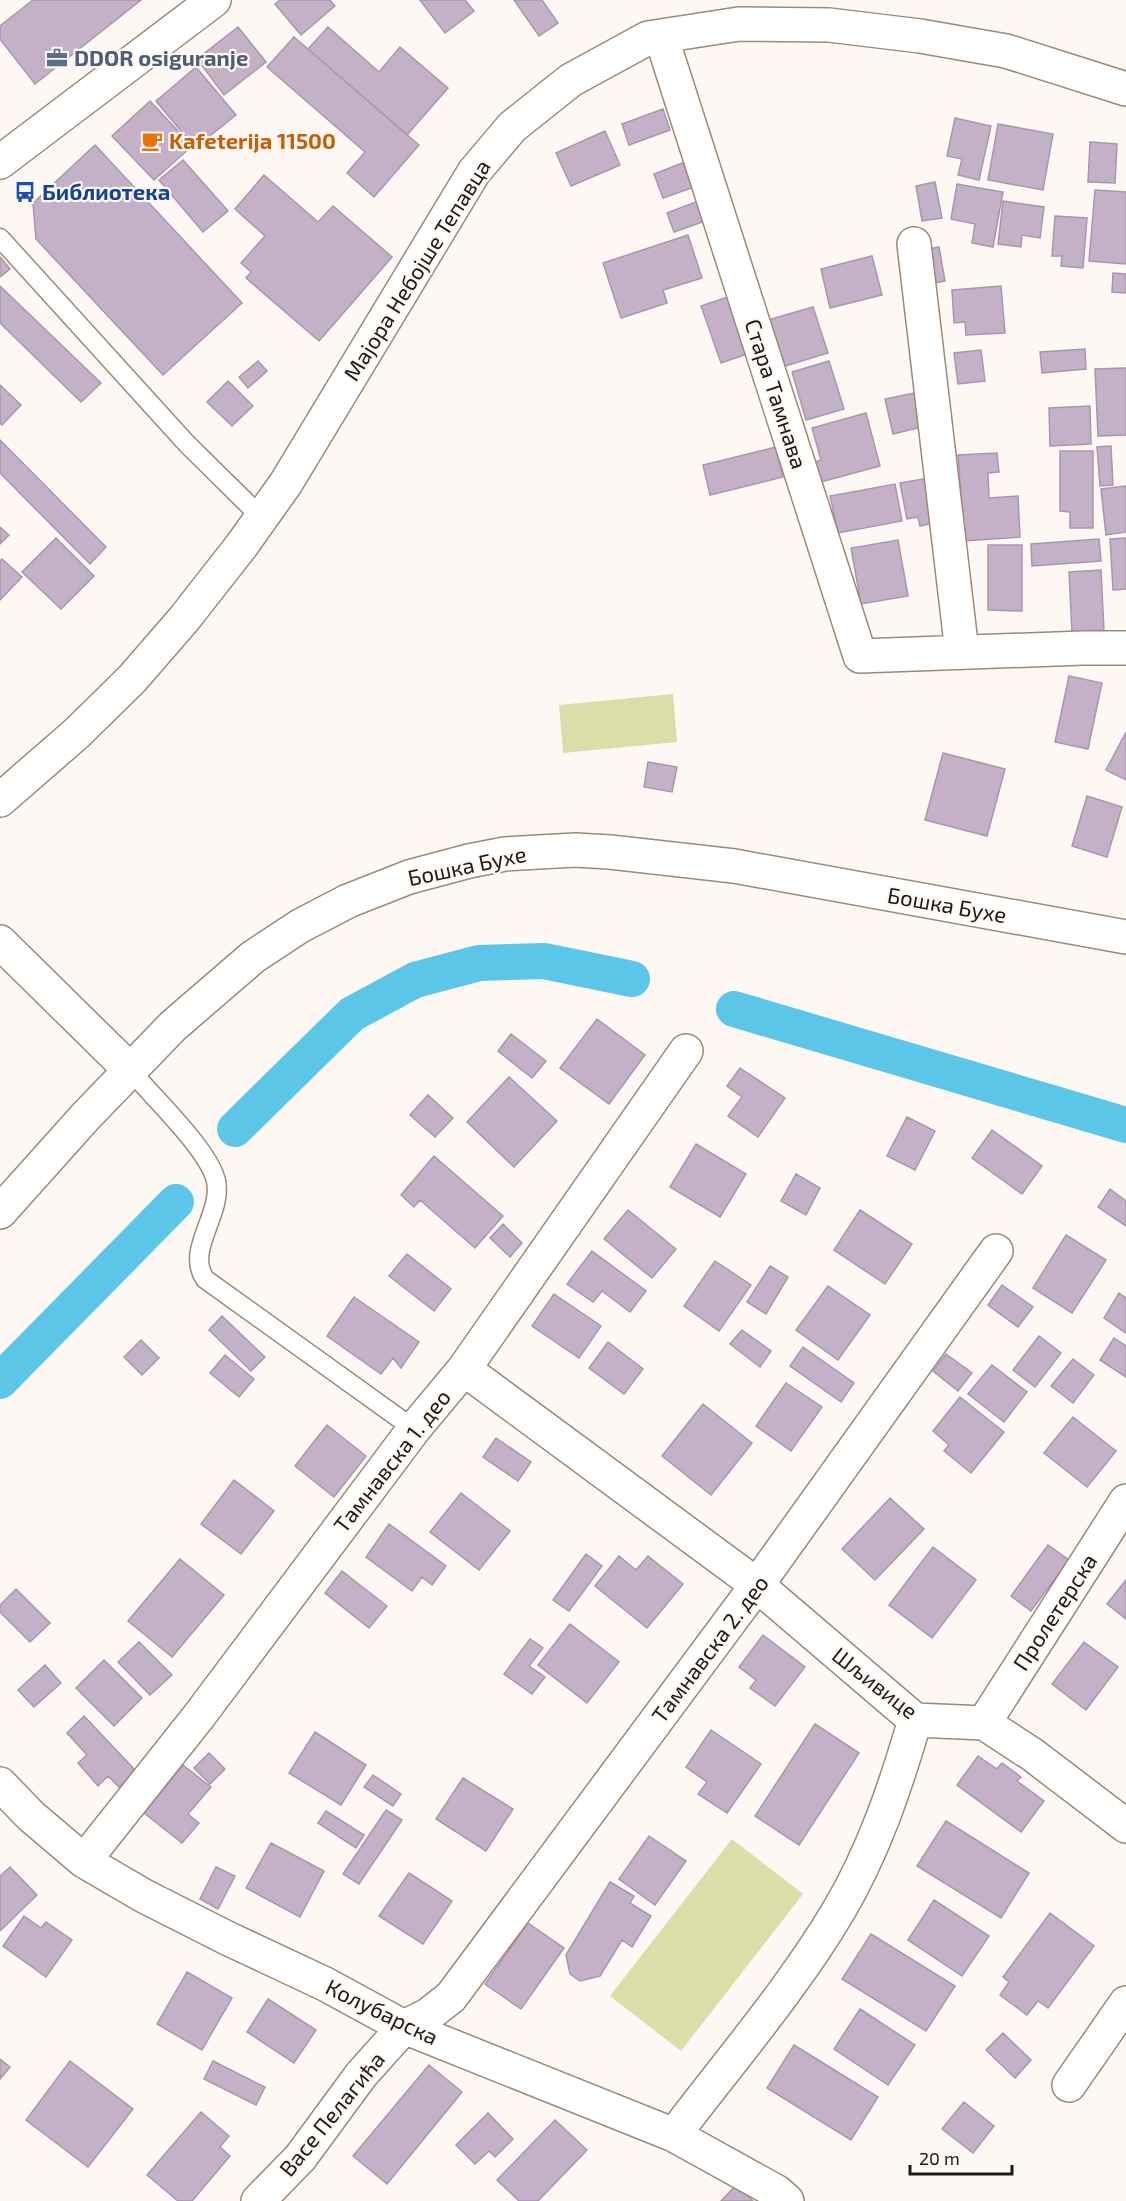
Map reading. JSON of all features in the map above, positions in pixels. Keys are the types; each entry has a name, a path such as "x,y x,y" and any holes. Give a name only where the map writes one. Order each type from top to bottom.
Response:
{"street":[{"path":"0,162 214,0"},
{"name":"Мајора Небојше Тепавца","path":"0,800 77,733 132,679 184,619 286,483 474,172 512,127 571,80 648,38 739,24 829,25 920,36 1006,51 1126,88"},
{"name":"Стара Тамнава","path":"661,36 860,656 1126,648"},
{"path":"914,244 962,652"},
{"name":"Бошка Бухе","path":"0,1212 86,1116 173,1026 253,957 300,926 348,901 409,877 469,861 505,854 574,850 734,866 1126,937"},
{"path":"0,942 131,1071"},
{"name":"Тамнавска 1. део","path":"84,1861 199,1716 414,1430 464,1369 686,1051"},
{"name":"Тамнавска 2. део","path":"404,2026 428,2015 451,1997 757,1585 996,1251"},
{"name":"Шљивице","path":"464,1369 757,1585 915,1720 984,1723"},
{"name":"Пролетерска","path":"984,1723 1126,1501"},
{"path":"674,2134 798,1971 839,1910 870,1850 901,1767 915,1720"},
{"path":"984,1723 1033,1755 1126,1826"},
{"name":"Колубарска","path":"0,1784 31,1816 84,1861 144,1896 325,1984 404,2026 674,2134 777,2192 787,2201"},
{"path":"1069,2085 1126,2003"},
{"name":"Васе Пелагића","path":"258,2201 300,2158 361,2075 404,2026"}],"lane":[{"path":"0,238 187,444 261,517"},
{"path":"131,1071 202,1153 215,1178 216,1200 199,1257 201,1273 205,1279 414,1430"}],"green space":[{"path":"673,694 677,742 563,753 559,705"},
{"path":"732,1839 803,1894 681,2051 610,1996"}],"building":[{"path":"33,0 141,0 35,84 0,39 0,26"},
{"path":"280,0 330,0 335,6 301,35 275,4"},
{"path":"420,0 465,0 474,11 445,33"},
{"path":"514,0 542,0 558,23 539,36"},
{"path":"238,27 266,62 224,95 197,59"},
{"path":"328,27 379,72 400,47 448,88 407,135 308,49"},
{"path":"294,37 419,145 374,197 347,173 365,152 267,67"},
{"path":"196,67 236,115 195,148 156,101"},
{"name":"Kafeterija 11500","path":"150,101 192,146 154,180 112,136"},
{"path":"663,109 670,130 629,145 622,124"},
{"path":"955,118 991,126 979,180 958,175 962,159 947,156"},
{"path":"998,124 1053,134 1043,190 988,180"},
{"path":"605,131 620,165 571,186 556,153"},
{"path":"1090,142 1117,144 1115,183 1088,182"},
{"path":"95,145 242,303 163,375 36,239 33,203"},
{"path":"183,160 228,211 203,232 159,180"},
{"path":"685,162 694,187 663,198 654,174"},
{"path":"264,175 318,222 333,206 392,257 319,341 246,278 251,272 241,263 265,236 235,209"},
{"path":"935,182 942,218 922,221 916,186"},
{"path":"957,184 1003,192 993,247 972,243 975,224 951,219"},
{"path":"1095,190 1126,192 1126,264 1089,261"},
{"path":"701,200 708,220 674,232 667,213"},
{"path":"1003,201 1044,207 1040,238 1022,235 1021,247 998,244"},
{"path":"1055,216 1087,218 1083,268 1061,266 1062,256 1052,256"},
{"path":"688,235 702,278 663,290 667,303 621,318 603,263"},
{"path":"939,247 945,281 929,284 923,250"},
{"path":"872,256 882,295 830,308 821,269"},
{"path":"0,257 10,269 0,277"},
{"path":"1113,273 1126,274 1126,293 1112,292"},
{"path":"0,286 101,383 81,402 0,323"},
{"path":"1001,286 1005,333 966,335 965,322 954,323 952,290"},
{"path":"734,295 753,352 721,363 701,306"},
{"path":"813,307 828,353 782,367 768,320"},
{"path":"1085,349 1086,369 1042,373 1040,352"},
{"path":"981,350 985,381 958,384 954,353"},
{"path":"258,361 267,371 248,388 239,377"},
{"path":"829,361 844,409 806,420 792,372"},
{"path":"1126,368 1126,435 1098,436 1095,369"},
{"path":"228,381 253,406 232,426 207,402"},
{"path":"0,385 21,405 2,425 0,423"},
{"path":"915,393 922,427 893,434 885,399"},
{"path":"1090,406 1091,444 1050,446 1049,408"},
{"path":"866,413 880,466 817,483 812,463 821,460 812,428"},
{"path":"0,440 106,547 90,564 0,473"},
{"path":"1111,446 1113,485 1100,486 1097,447"},
{"path":"776,447 783,477 710,495 703,465"},
{"path":"1060,451 1093,451 1093,528 1070,528 1070,512 1060,511"},
{"path":"997,453 999,472 988,473 989,498 1018,496 1020,537 964,541 958,455"},
{"path":"928,478 937,522 920,526 918,517 907,519 900,483"},
{"path":"895,484 902,521 838,533 830,496"},
{"path":"1126,486 1126,532 1106,535 1101,489"},
{"path":"0,527 9,535 0,544"},
{"path":"56,538 94,576 61,609 22,572"},
{"path":"1126,538 1126,589 1113,590 1110,539"},
{"path":"1099,539 1101,561 1032,566 1031,544"},
{"path":"898,540 908,596 861,604 851,548"},
{"path":"988,545 1022,545 1022,611 988,610"},
{"path":"2,559 22,577 0,600 0,561"},
{"path":"1101,570 1104,631 1072,633 1069,572"},
{"path":"1069,676 1102,683 1088,749 1055,742"},
{"path":"1126,732 1126,780 1106,770"},
{"path":"943,753 1005,769 987,836 925,820"},
{"path":"648,762 677,767 672,792 644,787"},
{"path":"1087,796 1122,807 1107,857 1072,846"},
{"path":"597,1019 645,1055 609,1104 560,1068"},
{"path":"511,1034 546,1061 532,1078 498,1051"},
{"path":"740,1068 785,1098 758,1137 728,1116 742,1097 727,1086"},
{"path":"509,1077 557,1121 514,1167 467,1122"},
{"path":"428,1095 453,1118 435,1137 410,1115"},
{"path":"907,1117 935,1131 915,1170 887,1156"},
{"path":"992,1130 1042,1166 1022,1194 972,1158"},
{"path":"696,1144 746,1174 720,1217 670,1187"},
{"path":"434,1156 503,1216 475,1248 420,1200 414,1207 401,1195"},
{"path":"796,1174 820,1188 806,1215 781,1201"},
{"path":"1110,1189 1126,1201 1126,1226 1098,1207"},
{"path":"628,1210 676,1249 652,1278 604,1239"},
{"path":"860,1210 912,1244 885,1284 834,1250"},
{"path":"503,1224 522,1243 510,1257 490,1238"},
{"path":"1066,1235 1106,1260 1072,1313 1033,1288"},
{"path":"592,1251 646,1291 630,1312 602,1291 593,1302 567,1284"},
{"path":"407,1254 451,1289 434,1311 389,1276"},
{"path":"715,1261 751,1285 719,1331 684,1306"},
{"path":"770,1266 788,1277 766,1314 747,1302"},
{"path":"1002,1285 1033,1307 1018,1327 988,1305"},
{"path":"828,1286 870,1315 838,1360 796,1330"},
{"path":"1119,1293 1126,1298 1126,1333 1104,1318"},
{"path":"554,1294 601,1326 579,1358 532,1326"},
{"path":"354,1297 419,1342 401,1368 393,1358 381,1374 327,1336"},
{"path":"222,1316 265,1357 251,1371 209,1330"},
{"path":"742,1330 771,1351 760,1367 730,1344"},
{"path":"1039,1336 1061,1353 1035,1387 1013,1370"},
{"path":"1114,1338 1126,1346 1126,1377 1100,1360"},
{"path":"141,1340 159,1358 142,1375 124,1357"},
{"path":"608,1342 643,1369 624,1394 589,1368"},
{"path":"803,1347 854,1383 841,1402 790,1366"},
{"path":"946,1354 972,1373 958,1391 933,1371"},
{"path":"225,1355 254,1379 239,1397 210,1373"},
{"path":"1073,1359 1094,1375 1073,1403 1051,1386"},
{"path":"992,1365 1027,1392 1004,1422 968,1394"},
{"path":"786,1383 822,1407 791,1451 756,1426"},
{"path":"960,1397 1004,1432 971,1473 944,1451 949,1445 933,1431"},
{"path":"703,1404 752,1443 711,1495 662,1456"},
{"path":"1073,1417 1116,1451 1087,1487 1044,1453"},
{"path":"327,1425 366,1456 334,1497 295,1466"},
{"path":"496,1438 531,1462 518,1481 483,1457"},
{"path":"234,1480 274,1511 241,1554 201,1524"},
{"path":"461,1493 510,1531 479,1570 430,1532"},
{"path":"890,1498 924,1529 875,1580 842,1549"},
{"path":"389,1524 446,1566 432,1585 422,1577 412,1591 366,1557"},
{"path":"1048,1545 1069,1560 1031,1611 1011,1596"},
{"path":"933,1547 976,1580 932,1638 889,1605"},
{"path":"586,1554 602,1566 569,1611 553,1600"},
{"path":"619,1556 636,1570 648,1556 683,1584 647,1628 595,1586"},
{"path":"180,1559 224,1595 172,1657 128,1621"},
{"path":"342,1571 387,1606 369,1628 325,1593"},
{"path":"1126,1580 1126,1619 1107,1604"},
{"path":"16,1589 50,1623 30,1642 0,1612 0,1605"},
{"path":"570,1624 619,1662 587,1703 538,1665"},
{"path":"763,1635 805,1667 775,1706 750,1688 756,1680 739,1667"},
{"path":"530,1639 543,1648 529,1666 545,1677 532,1694 504,1674"},
{"path":"139,1642 172,1675 150,1695 118,1662"},
{"path":"1084,1642 1118,1667 1086,1710 1052,1684"},
{"path":"104,1660 142,1698 114,1726 76,1688"},
{"path":"45,1665 61,1683 34,1707 18,1690"},
{"path":"84,1716 136,1771 119,1787 108,1776 98,1786 78,1763 87,1755 67,1733"},
{"path":"815,1724 859,1753 799,1845 755,1816"},
{"path":"711,1730 761,1764 727,1813 698,1794 707,1782 686,1767"},
{"path":"315,1732 366,1765 341,1805 289,1773"},
{"path":"209,1753 225,1769 210,1784 194,1768"},
{"path":"978,1756 997,1769 1002,1763 1021,1777 1017,1781 1044,1801 1021,1832 957,1785"},
{"path":"183,1765 211,1787 188,1814 199,1823 182,1843 144,1813"},
{"path":"373,1775 401,1794 393,1806 364,1787"},
{"path":"463,1778 513,1809 486,1851 436,1819"},
{"path":"386,1810 402,1820 359,1884 343,1874"},
{"path":"326,1811 364,1835 356,1848 318,1823"},
{"path":"946,1821 1029,1873 1001,1918 917,1866"},
{"path":"649,1836 686,1861 655,1905 619,1879"},
{"path":"271,1843 324,1871 300,1917 246,1888"},
{"path":"10,1867 37,1895 0,1931 0,1876"},
{"path":"216,1867 235,1876 218,1909 200,1899"},
{"path":"409,1873 452,1901 423,1944 379,1916"},
{"path":"610,1882 634,1896 630,1903 651,1916 632,1947 622,1940 600,1976 580,1981 570,1974 566,1955"},
{"path":"934,1900 989,1936 962,1976 908,1940"},
{"path":"1050,1913 1094,1946 1048,2008 1038,2001 1027,2015 1000,1995 1009,1982 1003,1977"},
{"path":"24,1916 41,1928 46,1922 72,1940 46,1977 3,1946"},
{"path":"528,1923 564,1948 521,2009 485,1984"},
{"path":"871,1934 955,1986 926,2031 842,1979"},
{"path":"187,1972 232,1998 202,2050 157,2024"},
{"path":"268,1999 316,2030 294,2063 247,2032"},
{"path":"860,2009 915,2045 888,2085 834,2049"},
{"path":"1003,2033 1031,2060 1015,2078 986,2050"},
{"path":"794,2045 878,2097 851,2140 767,2088"},
{"path":"0,2059 10,2067 0,2079"},
{"path":"70,2061 133,2109 88,2167 26,2120"},
{"path":"213,2061 265,2087 256,2105 204,2079"},
{"path":"429,2065 462,2092 387,2184 353,2156"},
{"path":"964,2102 994,2126 973,2153 942,2129"},
{"path":"201,2112 229,2136 220,2147 230,2156 192,2201 178,2201 147,2175"},
{"path":"488,2113 513,2139 495,2157 489,2151 475,2164 456,2145"},
{"path":"555,2120 587,2150 538,2201 519,2201 497,2180"},
{"path":"736,2185 753,2201 721,2201"}],"waterway":[{"path":"235,1129 352,1014 415,980 479,963 544,961 632,979"},
{"path":"734,1009 1126,1125"},
{"path":"0,1381 176,1202"}],"place":[{"name":"DDOR osiguranje","path":"57,58"},
{"name":"Kafeterija 11500","path":"152,141"},
{"name":"Библиотека","path":"25,192"}]}
